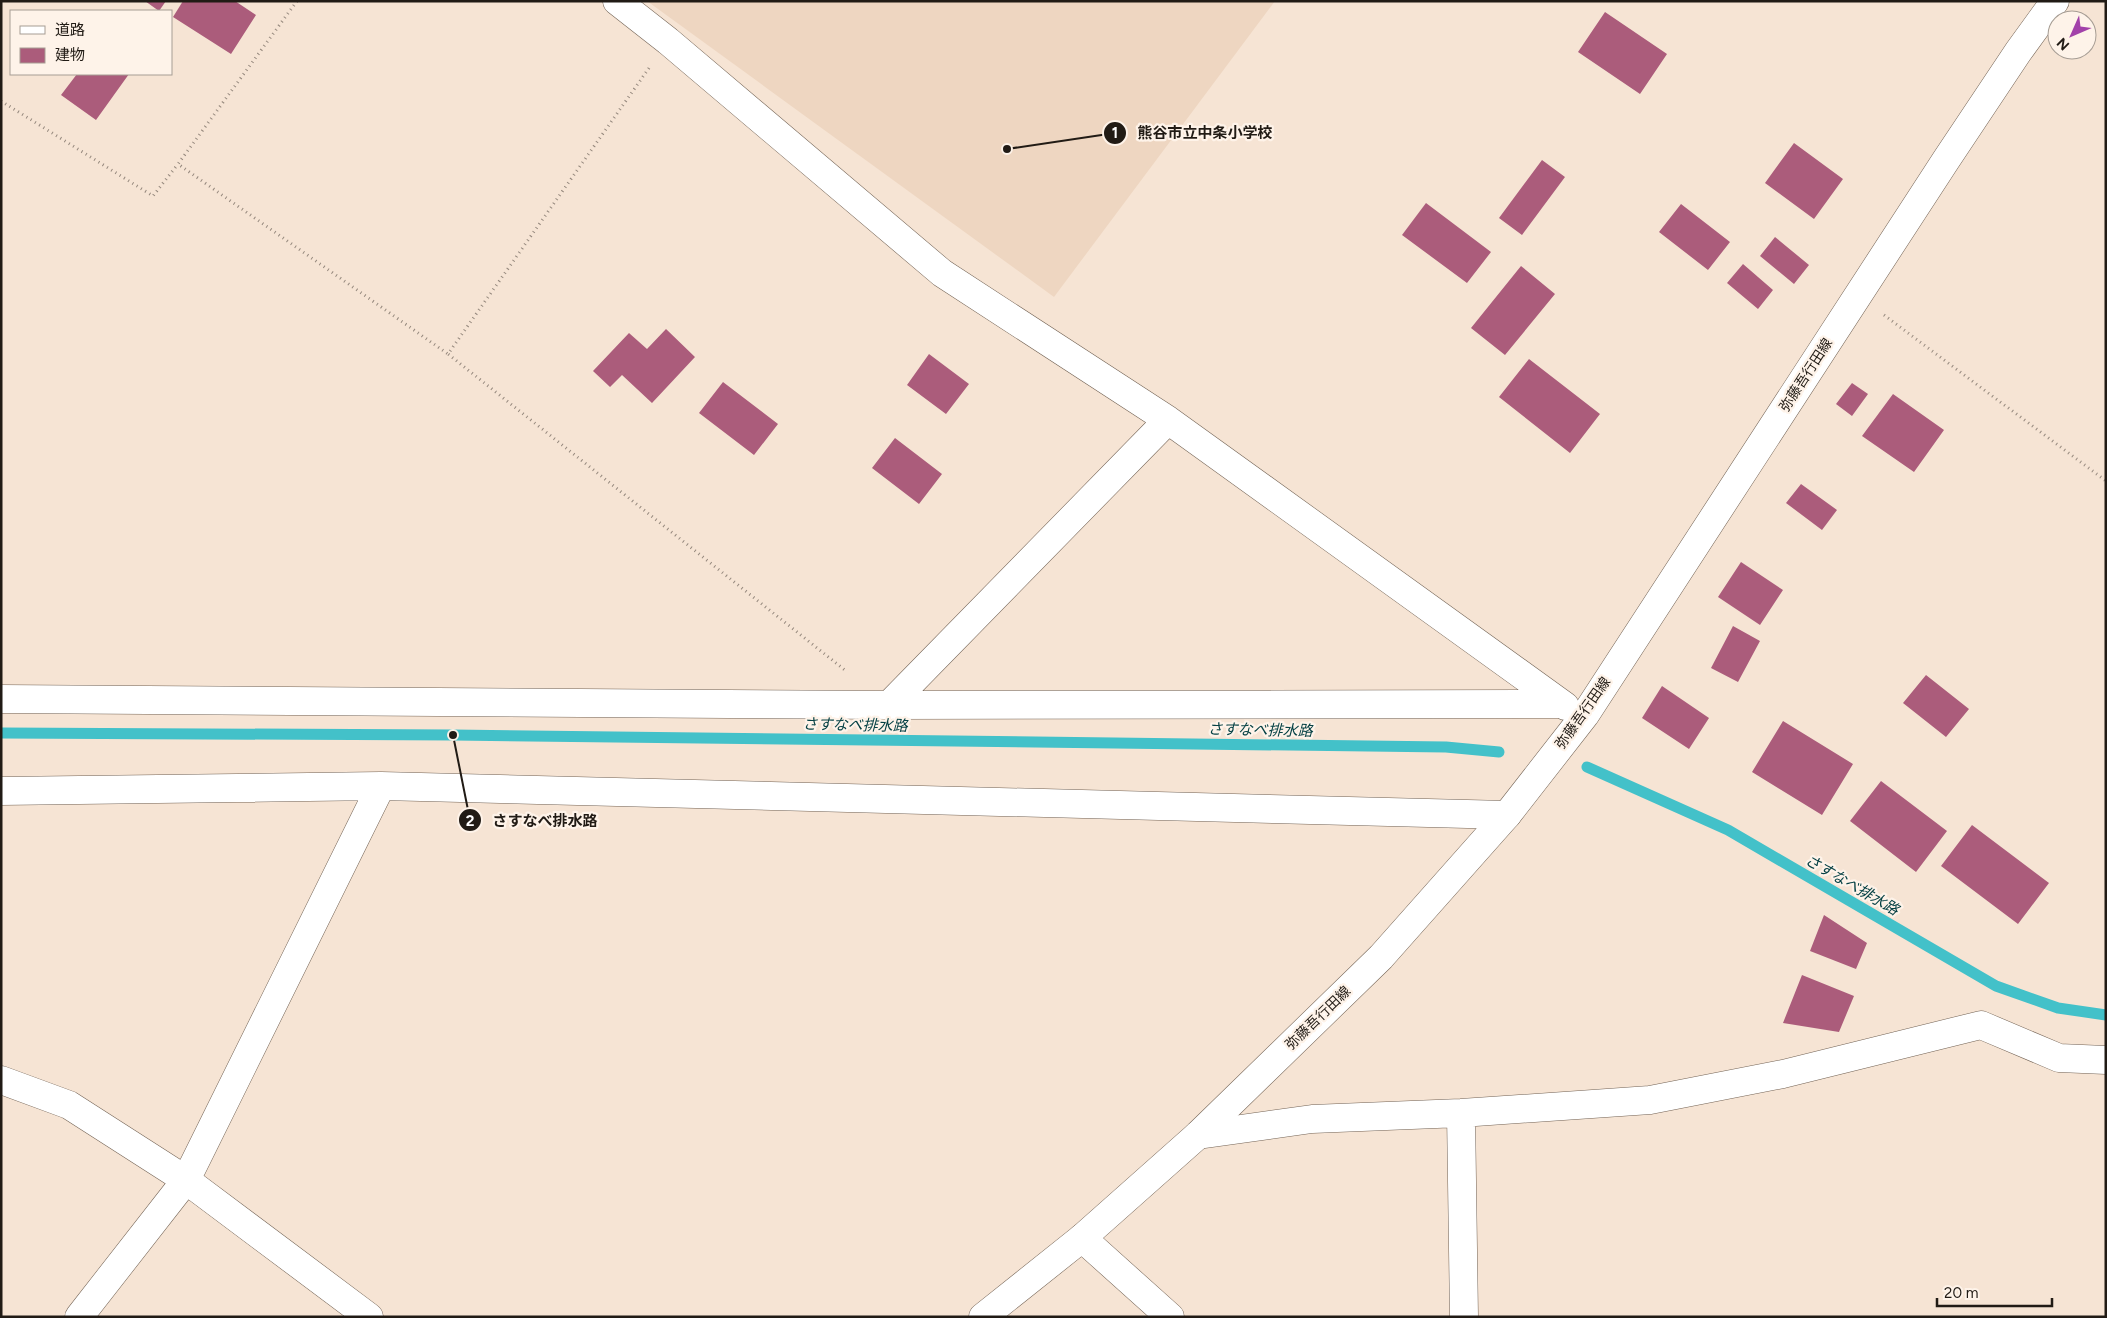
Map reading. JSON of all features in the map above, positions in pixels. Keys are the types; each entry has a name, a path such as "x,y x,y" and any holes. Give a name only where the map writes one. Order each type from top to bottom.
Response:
{"street":[{"path":"617,1 668,41 942,273 1168,420 1573,709"},
{"name":"弥藤吾行田線","path":"983,1317 1082,1238 1198,1136 1381,957 1507,815 1573,709 1858,295 2018,52 2055,1"},
{"path":"889,705 1168,420"},
{"path":"1,699 1573,709"},
{"path":"1,791 381,786 1507,815"},
{"path":"79,1317 186,1180 381,786"},
{"path":"1198,1136 1312,1119 1650,1100 1783,1074 1981,1025 2059,1058 2106,1060"},
{"path":"1,1080 69,1105 186,1180 369,1317"},
{"path":"1461,1112 1464,1317"},
{"path":"1082,1238 1170,1317"}],"path":[{"path":"1,101 153,196 297,1"},
{"path":"448,354 668,41"},
{"path":"178,164 448,354 889,705"},
{"path":"1858,295 2106,481"}],"shaded area":[{"path":"647,1 1275,1 1054,297"}],"building":[{"path":"145,1 166,1 160,10"},
{"path":"183,1 235,1 256,15 231,54 173,17"},
{"path":"1605,12 1667,54 1640,94 1578,52"},
{"path":"76,75 128,75 96,120 61,95"},
{"path":"1794,143 1843,179 1814,219 1765,183"},
{"path":"1542,160 1565,177 1522,235 1499,218"},
{"path":"1426,203 1491,252 1467,283 1402,235"},
{"path":"1681,204 1730,242 1708,270 1659,232"},
{"path":"1775,237 1809,265 1794,284 1760,256"},
{"path":"1743,264 1773,290 1758,309 1727,283"},
{"path":"1521,266 1555,294 1505,355 1471,328"},
{"path":"666,329 695,357 652,403 622,375 610,387 593,371 629,333 647,349"},
{"path":"929,354 969,384 946,414 907,385"},
{"path":"1529,359 1600,414 1570,453 1499,397"},
{"path":"723,382 778,424 754,455 699,413"},
{"path":"1852,383 1868,394 1852,416 1836,404"},
{"path":"1893,394 1944,430 1914,472 1862,436"},
{"path":"895,438 942,474 919,504 872,468"},
{"path":"1801,484 1837,510 1822,530 1786,503"},
{"path":"1741,562 1783,590 1760,625 1718,597"},
{"path":"1733,626 1760,641 1738,682 1711,668"},
{"path":"1926,675 1969,709 1946,737 1903,703"},
{"path":"1662,686 1709,718 1689,749 1642,718"},
{"path":"1783,721 1853,764 1822,815 1752,772"},
{"path":"1881,781 1947,831 1916,872 1850,821"},
{"path":"1972,825 2049,883 2018,924 1941,866"},
{"path":"1824,915 1867,943 1856,969 1810,951"},
{"path":"1802,975 1854,996 1839,1032 1783,1023"}],"waterway":[{"name":"さすなべ排水路","path":"1,733 453,735 1446,747 1499,752"},
{"name":"さすなべ排水路","path":"1587,767 1728,830 1996,986 2058,1008 2106,1015"}],"place":[{"name":"熊谷市立中条小学校","path":"1007,149"},
{"name":"さすなべ排水路","path":"453,735"}]}
